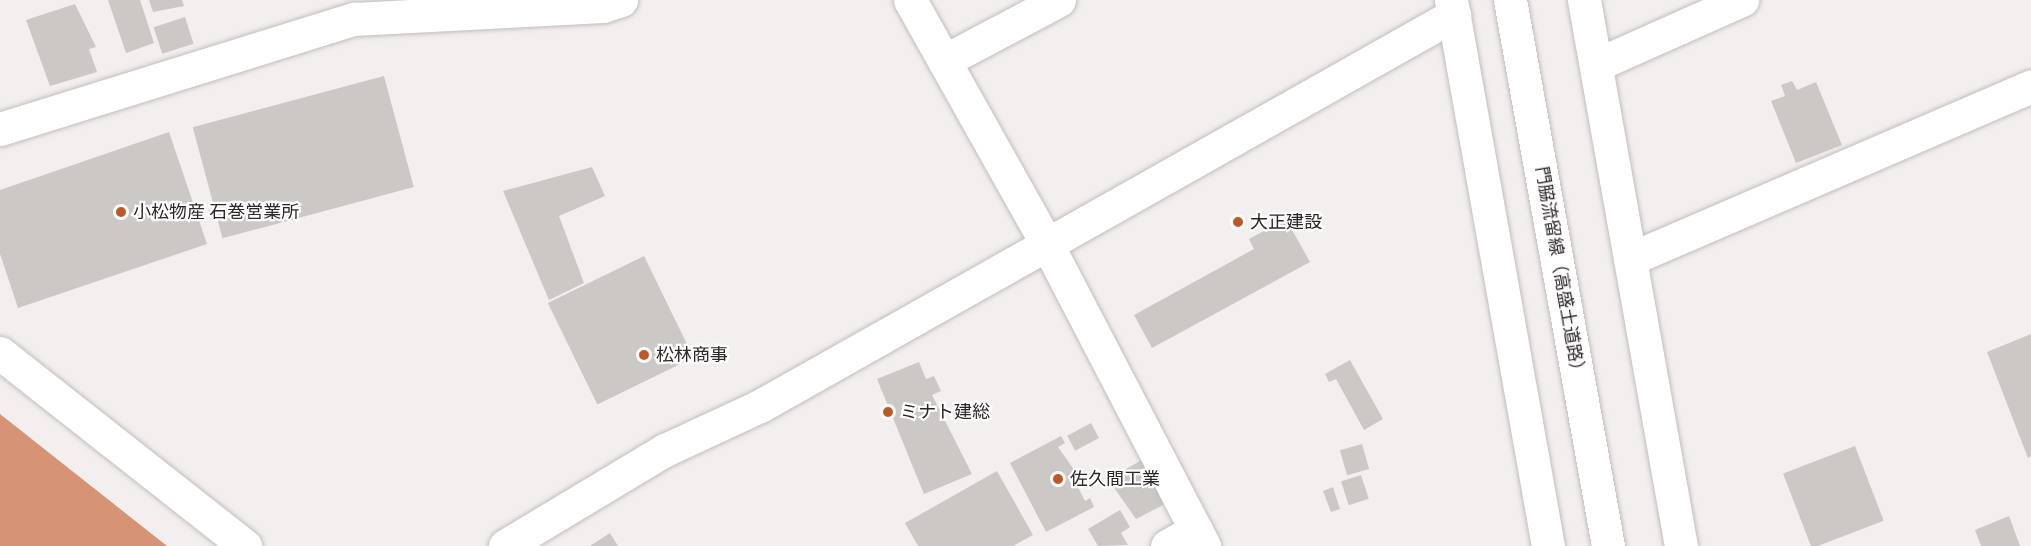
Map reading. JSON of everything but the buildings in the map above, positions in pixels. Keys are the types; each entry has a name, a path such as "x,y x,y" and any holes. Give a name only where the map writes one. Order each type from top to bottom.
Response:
{"street":[{"path":"0,129 354,19 603,6 621,0"},
{"path":"909,0 1048,246 1200,538 1167,546"},
{"path":"944,61 1059,0"},
{"name":"門脇流留線（高盛土道路）","path":"1510,0 1608,546"},
{"path":"1584,0 1598,64 1681,546"},
{"path":"1598,64 1742,0"},
{"path":"505,546 665,450 760,406 1048,246 1452,7 1548,546"},
{"path":"1630,259 2031,86"},
{"path":"0,353 245,546"}],"shaded area":[{"path":"0,414 167,546 0,546"}],"place":[{"name":"小松物産 石巻営業所","path":"121,212"},
{"name":"大正建設","path":"1238,222"},
{"name":"松林商事","path":"644,355"},
{"name":"ミナト建総","path":"888,412"},
{"name":"佐久間工業","path":"1058,479"}]}
